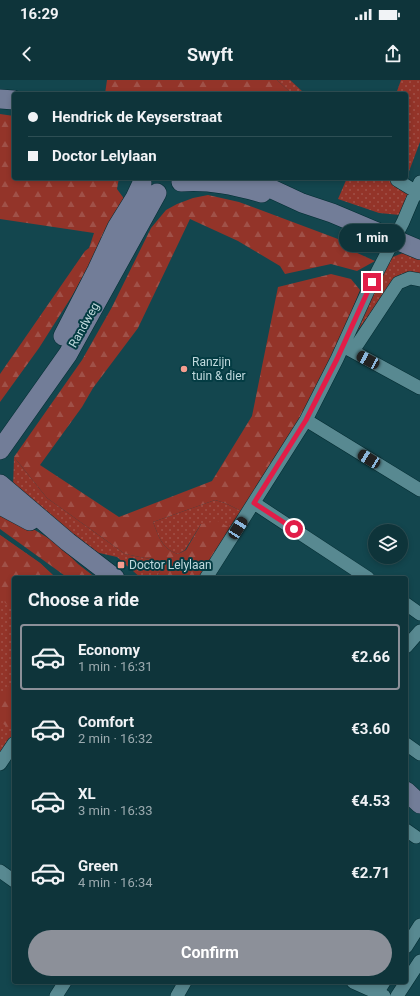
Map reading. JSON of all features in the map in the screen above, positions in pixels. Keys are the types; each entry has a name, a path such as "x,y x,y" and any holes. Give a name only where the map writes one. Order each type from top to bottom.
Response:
{"main road":[{"path":"0,99 12,100"},
{"path":"146,185 171,191 182,180 227,183 281,199 302,203"},
{"path":"252,180 302,203 394,238 420,250"},
{"name":"Randweg","path":"0,430 58,346 117,227 135,198 146,185"},
{"name":"Randweg","path":"0,450 68,354 146,185"},
{"path":"0,484 68,542 112,576"},
{"path":"0,505 68,542"},
{"path":"408,784 420,793"},
{"path":"408,792 420,804"}],"street":[{"path":"207,576 306,420 343,346 372,282 419,189 397,180"},
{"path":"343,346 356,345 398,283 410,278 420,280"},
{"path":"343,346 420,388"},
{"path":"306,420 420,490"},
{"path":"254,503 365,576"},
{"path":"408,605 420,614"},
{"path":"408,645 420,632"},
{"path":"0,764 12,745"},
{"path":"408,745 420,754"},
{"path":"0,871 12,879"},
{"path":"408,944 420,925"},
{"path":"408,979 420,961"},
{"path":"56,996 64,984"},
{"path":"177,996 184,984"},
{"path":"357,984 380,995 383,984"},
{"path":"397,996 404,984"}],"green space":[{"path":"107,80 277,80 290,92 105,92"},
{"path":"277,80 290,80 303,92 290,92"},
{"path":"401,80 420,80 420,142 408,174 408,92 397,92"},
{"path":"0,114 12,116 12,180 119,180 117,189 125,200 72,296 39,348 0,402 0,374 85,251 89,248 94,233 0,219"},
{"path":"346,180 391,180 409,192 400,215 379,213 338,199"},
{"path":"208,195 239,202 338,239 355,252 375,261 357,271 331,264 285,274 280,266 238,241 190,219 138,328 93,388 82,407 40,465 119,517 212,481 252,416 278,287 331,274 351,279 360,290 331,362 305,413 245,513 225,503 215,500 153,522 159,537 165,546 178,554 186,550 201,524 218,521 230,528 204,576 157,576 164,565 150,559 125,554 47,498 14,457 82,360 112,307 151,228 166,210 193,198"},
{"path":"346,231 381,245 377,252 367,248 356,242"},
{"path":"403,253 420,260 420,275 404,273 395,279 353,337 390,258"},
{"path":"14,457 47,498 125,554 150,559 164,565 157,576 139,576 117,557 95,552 13,488"},
{"path":"215,500 241,511 230,528 201,524 185,550 178,554 165,546 159,537 153,522"},
{"path":"0,509 58,544 78,564 93,576 65,576 0,529"},
{"path":"0,535 40,563 54,576 12,576 12,736 0,755"},
{"path":"0,535 40,563 54,576 12,576 12,609 0,598"},
{"path":"12,682 12,730 0,722 0,697"}],"place":[{"name":"Ranzijn tuin & dier","path":"184,369"},
{"name":"Doctor Lelylaan","path":"121,565"}],"route":[{"path":"294,529 254,503 306,420 337,359 372,282"}]}
